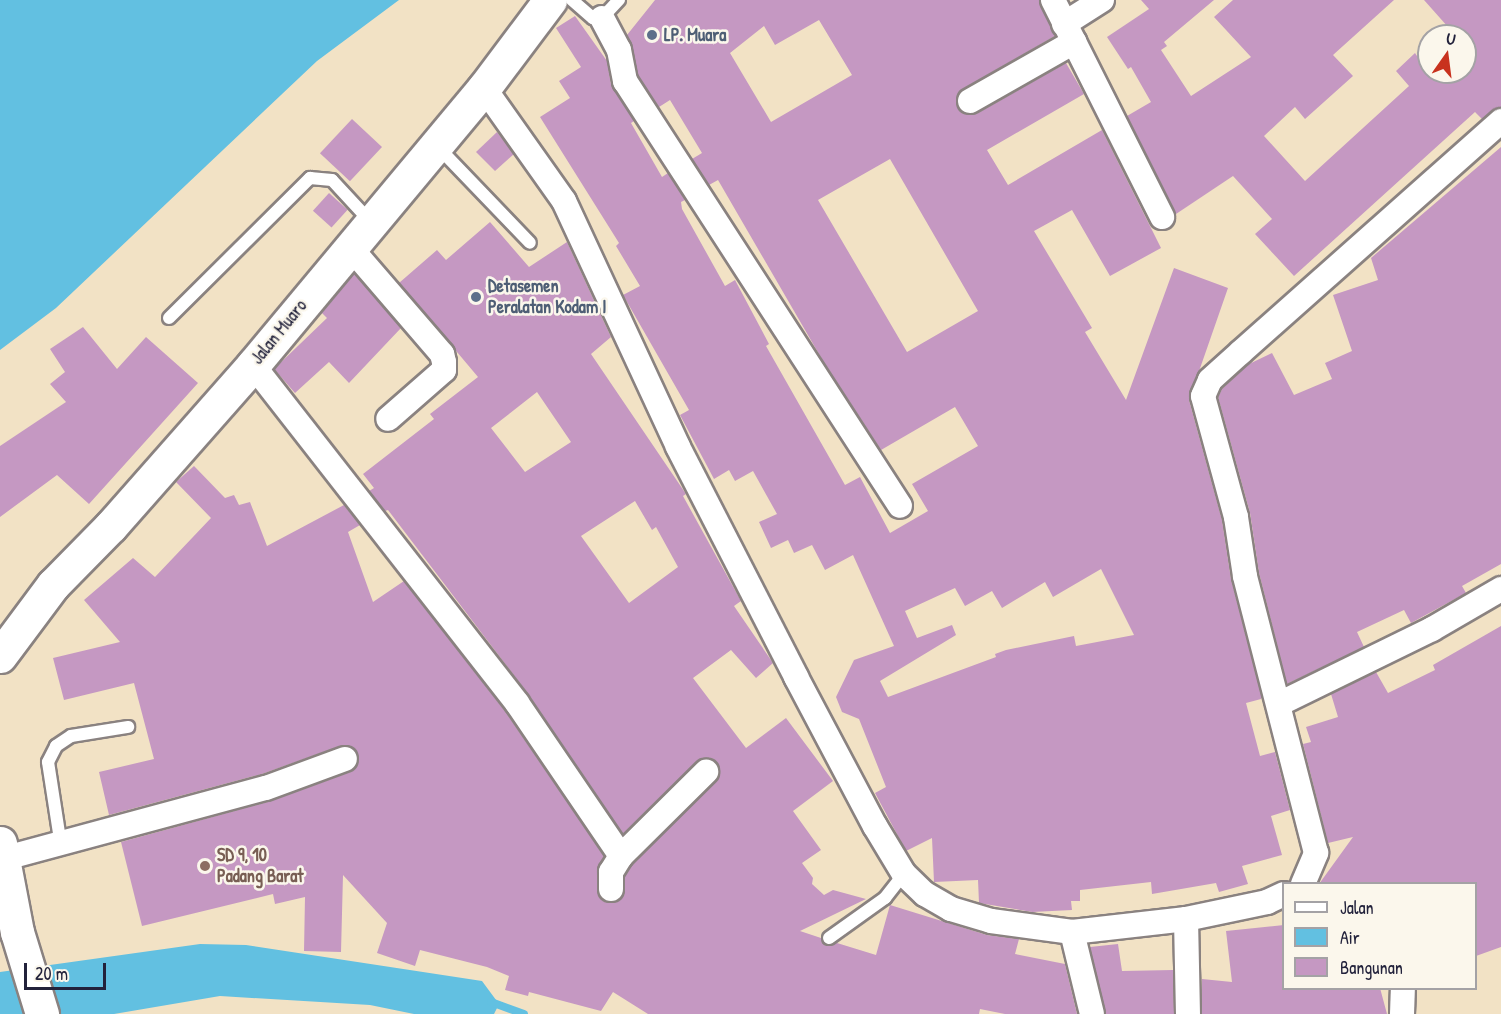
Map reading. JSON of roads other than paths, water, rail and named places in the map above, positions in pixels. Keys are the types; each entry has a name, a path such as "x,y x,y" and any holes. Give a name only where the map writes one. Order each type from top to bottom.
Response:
{"main road":[{"name":"Jalan Muaro","path":"0,656 53,585 111,526 253,365 349,246 484,88 550,0"},
{"path":"1,851 17,932 42,1014"}],"street":[{"path":"1053,0 1162,218"},
{"path":"970,101 1069,33 1102,0"},
{"path":"602,18 621,56 625,81 900,506"},
{"path":"484,88 564,201 678,447 875,826 904,874 924,894 951,909 991,921 1072,932 1186,919 1267,902 1282,895"},
{"path":"1304,882 1316,853 1245,576 1236,517 1203,396 1210,380 1501,121"},
{"path":"349,246 442,354 444,362 444,370 388,419"},
{"path":"253,365 516,703 621,856"},
{"path":"1279,704 1432,629 1501,589"},
{"path":"1,851 61,846 266,788 345,759"},
{"path":"612,889 611,872 621,856 706,772"},
{"path":"1186,919 1188,1014"},
{"path":"1072,932 1092,1014"},
{"path":"1403,990 1404,1014"}],"lane":[{"path":"572,0 593,18 602,18 619,0"},
{"path":"436,145 530,243"},
{"path":"169,318 310,178 332,180 370,221"},
{"path":"61,846 48,762 56,746 71,736 128,727"},
{"path":"829,938 885,898 904,874"}],"water":[{"path":"0,0 399,0 317,61 56,308 0,350"},
{"path":"200,944 246,945 482,981 499,1004 494,1014 414,1014 370,1005 220,996 114,1014 0,1014 0,972"}],"waterway":[{"path":"491,1002 524,1014"}],"place":[{"name":"LP. Muara","path":"652,35"},
{"name":"Detasemen Peralatan Kodam I","path":"476,297"},
{"name":"SD 9, 10 Padang Barat","path":"205,866"}]}
